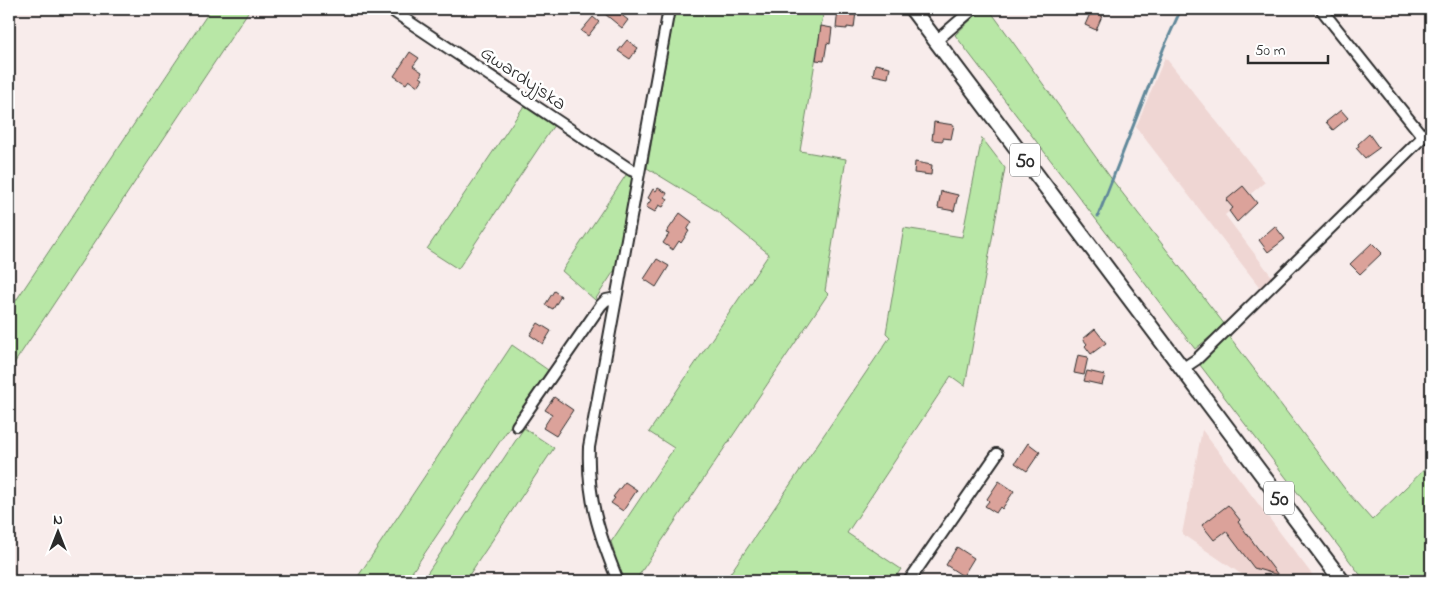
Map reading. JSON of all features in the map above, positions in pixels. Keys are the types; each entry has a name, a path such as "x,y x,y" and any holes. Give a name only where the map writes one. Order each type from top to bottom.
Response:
{"main road":[{"name":"50","path":"912,9 1342,581"}],"street":[{"name":"Gwardyjska","path":"390,9 638,173"},
{"path":"618,581 599,532 593,509 588,470 589,447 669,9"},
{"path":"936,41 973,9"},
{"path":"1321,9 1423,137"},
{"path":"1182,369 1197,360 1431,129"},
{"path":"517,426 601,305 606,300 616,298"},
{"path":"909,581 997,454"}],"shaded area":[{"path":"1165,57 1265,182 1225,215 1273,278 1261,289 1136,127"},
{"path":"1202,430 1317,581 1237,581 1241,574 1182,534"}],"green space":[{"path":"211,9 250,9 9,371 9,311"},
{"path":"675,9 824,9 800,151 846,159 825,291 828,294 635,581 622,581 612,554 614,550 611,542 674,448 649,432 769,254 714,209 647,168"},
{"path":"989,9 1113,181 1225,325 1195,349 955,35 978,13"},
{"path":"526,103 556,122 458,269 427,249"},
{"path":"982,138 1005,168 965,386 951,376 847,533 901,569 893,581 725,581 890,337 886,333 904,228 962,237"},
{"path":"628,172 634,178 618,265 595,300 562,271"},
{"path":"1229,336 1348,493 1372,520 1431,463 1431,581 1365,581 1200,365"},
{"path":"512,345 548,370 406,581 355,581"},
{"path":"524,428 554,448 465,581 422,581"}],"building":[{"path":"609,9 614,9 628,20 622,28 605,14"},
{"path":"838,9 856,12 854,28 836,28"},
{"path":"1092,9 1105,9 1096,30 1085,25"},
{"path":"593,17 599,22 588,36 581,31"},
{"path":"821,26 832,28 830,44 827,43 824,61 816,60"},
{"path":"627,40 638,48 630,59 618,51"},
{"path":"410,52 419,58 413,66 422,72 420,77 423,79 418,86 409,80 406,84 394,76"},
{"path":"875,64 890,67 888,78 873,75"},
{"path":"1341,110 1348,118 1333,130 1326,122"},
{"path":"934,122 954,125 951,139 943,138 943,141 932,140"},
{"path":"1369,134 1379,148 1365,158 1356,148"},
{"path":"915,162 932,165 931,175 914,173"},
{"path":"1243,186 1257,203 1237,222 1229,211 1233,208 1226,200"},
{"path":"658,188 667,193 665,197 668,199 663,207 659,205 655,212 646,207 651,200 648,198 653,189 656,191"},
{"path":"941,191 958,195 954,211 938,208"},
{"path":"680,213 692,222 687,230 689,231 681,243 679,241 673,250 663,243 669,234 666,233"},
{"path":"1275,226 1285,239 1268,252 1259,240"},
{"path":"1372,243 1382,253 1360,274 1350,264"},
{"path":"657,259 669,266 656,287 644,279"},
{"path":"554,291 561,296 553,309 545,305"},
{"path":"538,323 551,331 543,344 530,335"},
{"path":"1095,329 1106,343 1091,354 1085,346 1087,344 1083,339"},
{"path":"1078,355 1088,357 1084,375 1074,373"},
{"path":"1087,371 1105,375 1102,385 1084,381"},
{"path":"554,397 573,410 556,436 543,428 552,414 545,410"},
{"path":"1028,443 1040,452 1027,471 1015,463"},
{"path":"999,481 1014,491 1002,509 1000,507 996,513 985,506 989,501 987,499"},
{"path":"625,482 637,490 623,511 611,503 615,498 613,497"},
{"path":"1228,505 1240,520 1238,522 1278,575 1254,568 1226,531 1214,540 1202,525"},
{"path":"957,547 974,558 963,576 946,565"}],"waterway":[{"path":"1098,216 1164,47 1181,9"}]}
